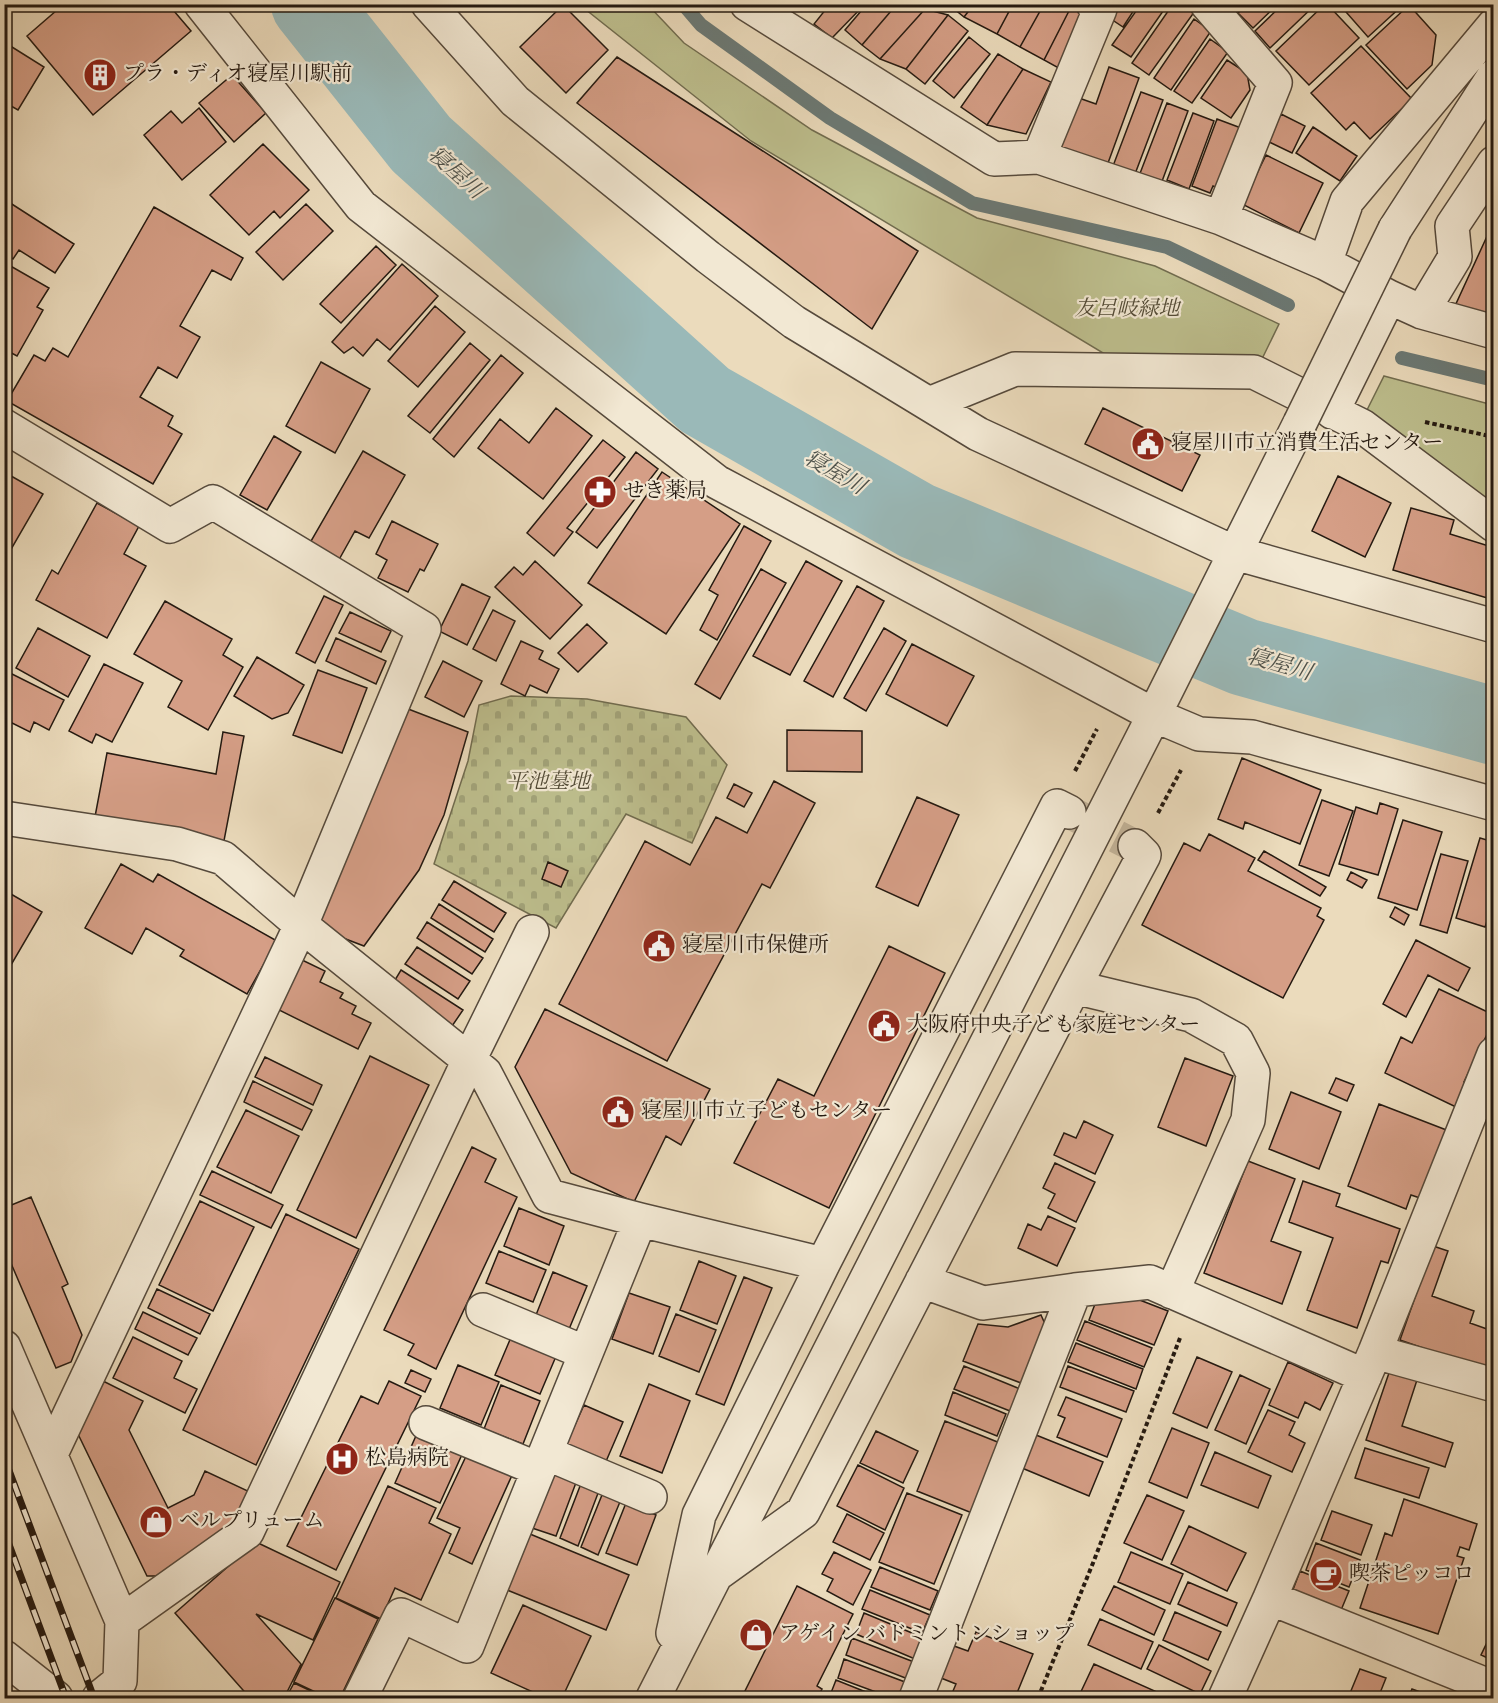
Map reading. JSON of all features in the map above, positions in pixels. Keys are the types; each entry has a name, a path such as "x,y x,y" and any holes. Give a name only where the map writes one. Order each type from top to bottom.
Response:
{"street":[{"path":"201,4 361,206 717,482 1154,715 1199,734 1252,737 1494,804"},
{"path":"428,4 515,101 708,257 794,322 978,434 1230,563 1494,626"},
{"path":"747,4 994,159 1039,157 1221,218 1325,263 1422,312 1494,332"},
{"path":"1039,157 1100,9 1093,4"},
{"path":"1207,4 1275,82 1221,218"},
{"path":"1325,263 1347,201 1494,25"},
{"path":"658,1689 1154,715 1395,229 1494,76"},
{"path":"1422,312 1455,257 1452,226 1494,163"},
{"path":"1332,412 1389,297"},
{"path":"929,404 1015,369 1254,372 1362,426 1494,525"},
{"path":"4,426 170,525 213,502 424,629 301,925 51,1454"},
{"path":"658,1689 699,1515 824,1264 1063,809"},
{"path":"4,818 177,844 223,858 301,925 485,1073 549,1196 824,1264"},
{"path":"717,1574 803,1512 1144,855 1137,847"},
{"path":"122,1621 247,1532 469,1060 532,932"},
{"path":"1074,987 1191,1015 1236,1040 1253,1073 1248,1120 1183,1297"},
{"path":"1225,1698 1370,1364 1494,1054"},
{"path":"360,1698 401,1615 466,1646 640,1220"},
{"path":"922,1281 983,1303 1150,1282 1183,1297 1370,1364 1494,1385"},
{"path":"916,1698 1075,1290"},
{"path":"483,1310 586,1353"},
{"path":"5,1348 122,1621 120,1681 99,1698"},
{"path":"426,1423 650,1497"},
{"path":"1270,1598 1494,1688"},
{"path":"4,1657 56,1698"}],"path":[{"path":"1063,809 1115,694"},
{"path":"1137,847 1182,766"},
{"path":"1038,1698 1093,1563 1183,1297"}],"green space":[{"name":"友呂岐緑地","path":"580,5 648,5 684,43 812,130 977,218 1155,266 1279,324 1259,365 1113,359 751,141"},
{"path":"1384,376 1493,405 1493,507 1367,410"},
{"name":"平池墓地","path":"511,696 587,699 686,717 727,765 692,843 626,814 556,928 434,864 468,761 479,705"}],"building":[{"name":"プラ・ディオ寝屋川駅前","path":"64,4 168,4 191,31 93,115 27,36"},
{"path":"830,4 865,4 832,38 814,24"},
{"path":"867,4 897,4 862,45 845,30"},
{"path":"897,4 920,4 925,9 880,59 862,45"},
{"path":"948,4 974,4 964,17"},
{"path":"974,4 1013,4 997,34 964,17"},
{"path":"1013,4 1044,4 1020,47 997,34"},
{"path":"1044,4 1072,5 1044,60 1020,47"},
{"path":"1112,4 1138,4 1123,27 1105,15"},
{"path":"1141,4 1168,4 1131,57 1112,45"},
{"path":"1173,4 1184,4 1195,11 1149,75 1132,63"},
{"path":"1247,4 1278,4 1253,28 1238,13"},
{"path":"1283,4 1316,4 1270,48 1255,31"},
{"path":"1325,4 1359,38 1309,85 1276,51"},
{"path":"1339,4 1404,4 1368,37"},
{"path":"563,5 608,50 566,93 520,47"},
{"path":"1072,5 1088,15 1064,71 1044,60"},
{"path":"1409,5 1436,35 1432,65 1407,89 1366,45"},
{"path":"925,9 948,15 906,69 880,59"},
{"path":"948,15 968,31 925,84 906,69"},
{"path":"1194,19 1211,31 1171,90 1154,78"},
{"path":"969,37 990,54 954,98 933,81"},
{"path":"1210,39 1228,52 1192,103 1174,91"},
{"path":"4,42 44,67 18,110 4,102"},
{"path":"1361,46 1412,99 1370,139 1354,122 1346,130 1311,93"},
{"path":"998,54 1023,69 987,125 961,107"},
{"path":"617,57 918,251 872,329 577,103"},
{"path":"1227,60 1247,73 1250,90 1231,118 1201,98"},
{"path":"1109,67 1139,78 1108,163 1058,146 1076,97 1096,104"},
{"path":"1023,69 1051,82 1026,134 987,125"},
{"path":"232,75 266,113 234,142 199,103"},
{"path":"1141,92 1163,100 1135,174 1113,166"},
{"path":"1167,103 1188,111 1161,184 1139,176"},
{"path":"199,108 226,142 182,180 144,135 171,111 182,123"},
{"path":"1193,113 1214,121 1189,189 1167,180"},
{"path":"1281,114 1305,126 1292,153 1267,141"},
{"path":"1217,119 1241,128 1218,188 1213,186 1210,193 1192,186"},
{"path":"1313,127 1357,156 1340,181 1296,153"},
{"path":"263,144 309,190 280,218 274,211 249,235 210,195"},
{"path":"1266,155 1323,183 1299,233 1242,204"},
{"path":"4,199 74,244 55,273 19,250 13,259 4,253"},
{"path":"306,204 333,231 283,280 256,252"},
{"path":"154,207 243,258 231,280 212,270 180,326 200,337 177,378 158,367 140,397 173,416 168,426 182,434 153,484 7,401 34,355 45,361 53,348 68,357"},
{"path":"1494,221 1494,312 1488,310 1484,319 1455,306"},
{"path":"376,246 396,265 341,323 320,304"},
{"path":"7,264 49,288 37,307 43,310 17,356 4,349 4,269"},
{"path":"402,264 438,296 390,350 377,339 363,356 353,347 344,353 332,342"},
{"path":"435,306 465,332 418,387 388,361"},
{"path":"470,343 490,360 430,433 408,416"},
{"path":"501,355 523,373 454,457 433,439"},
{"path":"321,362 370,389 335,453 286,426"},
{"path":"556,408 592,436 543,499 478,448 500,419 529,443"},
{"path":"1103,408 1200,455 1182,491 1085,444"},
{"path":"274,436 301,452 267,510 240,495"},
{"path":"603,440 625,457 567,528 573,532 554,556 527,533"},
{"path":"363,451 405,475 369,538 355,531 336,565 307,548"},
{"path":"636,452 658,469 597,548 576,532"},
{"path":"4,472 43,494 6,558 4,557"},
{"path":"662,472 740,524 666,634 588,583"},
{"path":"1338,476 1391,503 1365,557 1312,531"},
{"path":"97,503 139,526 124,554 146,566 107,638 36,600 52,570 58,574"},
{"path":"1411,508 1454,520 1450,534 1492,547 1487,564 1494,566 1494,600 1393,570"},
{"path":"392,521 438,544 424,571 420,569 408,592 378,578 387,560 376,554"},
{"path":"744,526 771,541 717,640 700,630 718,595 709,590"},
{"path":"535,561 582,605 550,639 495,587 514,567 523,575"},
{"path":"806,561 842,581 790,675 753,656"},
{"path":"761,569 786,583 720,699 695,684"},
{"path":"462,584 490,597 467,645 439,631"},
{"path":"857,586 884,601 833,697 804,681"},
{"path":"324,596 343,605 315,663 296,653"},
{"path":"165,601 232,639 223,655 243,667 208,730 168,707 182,681 134,654"},
{"path":"493,610 515,621 496,661 473,649"},
{"path":"350,612 391,631 381,652 339,633"},
{"path":"587,624 607,643 578,672 558,653"},
{"path":"38,628 90,656 68,697 16,668"},
{"path":"884,628 906,641 866,711 844,698"},
{"path":"336,638 386,661 376,684 326,661"},
{"path":"521,641 543,651 539,659 559,669 547,693 530,685 525,696 501,684"},
{"path":"912,644 974,676 947,726 886,694"},
{"path":"257,657 304,685 288,713 272,719 234,696"},
{"path":"443,661 482,681 464,717 425,697"},
{"path":"104,664 143,683 112,742 96,734 92,743 69,731"},
{"path":"318,670 367,688 342,753 293,735"},
{"path":"10,673 64,700 49,730 34,722 30,732 4,719 4,684"},
{"path":"403,707 468,732 444,815 419,870 364,946 317,928"},
{"path":"787,730 862,731 862,772 787,771"},
{"path":"223,732 244,736 223,846 94,822 107,753 216,774"},
{"path":"1242,758 1321,790 1300,844 1245,822 1243,829 1218,819"},
{"name":"寝屋川市保健所","path":"774,781 815,803 770,888 762,884 667,1061 559,1004 645,841 690,865 716,817 747,833"},
{"path":"734,784 752,793 744,807 727,798"},
{"path":"917,797 959,815 918,906 876,887"},
{"path":"1322,800 1353,811 1329,876 1299,865"},
{"path":"1380,803 1398,809 1378,875 1339,864 1356,807 1377,814"},
{"path":"1403,820 1442,832 1417,910 1378,898"},
{"path":"1209,834 1255,858 1248,871 1321,908 1317,916 1324,920 1283,998 1142,925 1184,843 1200,851"},
{"path":"1480,838 1494,842 1494,901 1485,927 1456,918"},
{"path":"1264,851 1326,887 1320,896 1258,860"},
{"path":"1441,854 1468,861 1447,933 1420,925"},
{"path":"548,862 568,871 561,887 542,879"},
{"path":"121,864 153,882 158,874 277,941 247,994 180,956 184,950 146,928 132,954 85,928"},
{"path":"1351,872 1367,880 1362,888 1347,880"},
{"path":"454,881 506,913 494,932 442,900"},
{"path":"4,890 42,912 4,977"},
{"path":"439,904 493,939 485,952 431,918"},
{"path":"1395,907 1409,915 1404,925 1390,917"},
{"path":"427,922 483,958 472,974 417,938"},
{"path":"1416,940 1470,968 1458,991 1428,975 1406,1017 1383,1004"},
{"name":"大阪府中央子ども家庭センター","path":"889,946 945,973 829,1208 734,1163 778,1079 814,1096"},
{"path":"417,947 470,981 458,999 405,964"},
{"path":"300,959 325,971 320,982 343,993 340,998 356,1006 352,1014 371,1023 358,1049 275,1008"},
{"path":"401,970 463,1010 450,1029 389,990"},
{"path":"1439,989 1494,1015 1494,1020 1464,1082 1470,1085 1458,1108 1385,1073 1401,1037 1412,1043"},
{"name":"寝屋川市立子どもセンター","path":"545,1009 710,1089 681,1145 666,1136 634,1202 571,1173 515,1067"},
{"path":"370,1056 429,1085 356,1238 297,1210"},
{"path":"265,1057 322,1085 313,1105 255,1077"},
{"path":"1185,1058 1233,1076 1206,1146 1158,1127"},
{"path":"1336,1078 1354,1085 1347,1101 1329,1093"},
{"path":"253,1081 312,1110 302,1130 244,1102"},
{"path":"1291,1092 1341,1112 1319,1169 1269,1149"},
{"path":"1379,1104 1449,1131 1423,1199 1411,1195 1406,1209 1348,1186"},
{"path":"246,1110 299,1136 271,1193 217,1167"},
{"path":"1084,1121 1113,1135 1095,1174 1054,1155 1064,1133 1076,1138"},
{"path":"472,1147 496,1159 485,1182 517,1197 436,1369 408,1355 414,1344 384,1330"},
{"path":"1248,1161 1295,1179 1271,1241 1301,1252 1282,1304 1204,1273"},
{"path":"1055,1163 1095,1182 1076,1222 1048,1208 1055,1194 1043,1188"},
{"path":"212,1171 283,1205 271,1228 200,1195"},
{"path":"1303,1181 1340,1194 1336,1206 1400,1229 1388,1263 1381,1261 1357,1328 1307,1310 1333,1238 1289,1222"},
{"path":"31,1197 68,1284 62,1287 82,1335 71,1362 56,1368 4,1247 4,1208"},
{"path":"200,1201 254,1227 213,1311 159,1285"},
{"path":"519,1208 564,1226 549,1265 504,1246"},
{"path":"286,1214 359,1249 256,1465 183,1430"},
{"path":"1048,1216 1075,1228 1057,1266 1018,1248 1028,1224 1041,1230"},
{"path":"1433,1246 1448,1251 1432,1296 1474,1311 1470,1323 1487,1329 1494,1312 1494,1348 1486,1370 1400,1340"},
{"path":"499,1251 546,1270 533,1302 486,1283"},
{"path":"699,1261 736,1276 717,1324 680,1310"},
{"path":"553,1272 587,1286 567,1334 534,1320"},
{"path":"744,1277 772,1288 724,1405 696,1394"},
{"path":"157,1289 210,1314 200,1334 148,1308"},
{"path":"1119,1292 1168,1311 1154,1345 1089,1320 1095,1304"},
{"path":"629,1293 670,1307 653,1354 612,1339"},
{"path":"143,1312 197,1338 188,1355 135,1329"},
{"path":"676,1314 716,1330 699,1372 659,1356"},
{"path":"1041,1315 1045,1324 1021,1383 963,1361 978,1324 1008,1327"},
{"path":"1085,1321 1152,1348 1144,1367 1077,1340"},
{"path":"512,1335 557,1354 540,1394 495,1375"},
{"path":"133,1337 182,1361 174,1378 197,1389 185,1413 113,1378"},
{"path":"1076,1343 1143,1369 1136,1389 1068,1362"},
{"path":"1197,1357 1232,1372 1207,1428 1173,1413"},
{"path":"1288,1362 1333,1383 1320,1410 1305,1402 1298,1418 1269,1405"},
{"path":"458,1365 499,1382 481,1425 440,1408"},
{"path":"964,1366 1020,1389 1010,1411 954,1389"},
{"path":"1068,1366 1134,1391 1126,1412 1060,1387"},
{"path":"411,1370 431,1379 425,1392 405,1383"},
{"path":"1390,1370 1417,1380 1402,1426 1453,1443 1445,1467 1366,1440"},
{"path":"1240,1375 1270,1389 1246,1444 1215,1430"},
{"path":"103,1381 143,1401 129,1430 168,1508 194,1495 205,1471 250,1492 235,1524 162,1576 147,1576 77,1432"},
{"path":"389,1381 421,1396 336,1570 287,1546 361,1396 378,1404"},
{"path":"649,1384 690,1401 662,1473 620,1456"},
{"path":"501,1385 540,1401 523,1444 484,1429"},
{"path":"953,1392 1006,1414 997,1436 945,1415"},
{"path":"1066,1397 1122,1419 1107,1457 1057,1437 1065,1418 1058,1415"},
{"path":"584,1405 623,1422 604,1466 564,1449"},
{"path":"1268,1410 1295,1422 1289,1435 1305,1443 1292,1472 1248,1452"},
{"path":"945,1421 1000,1443 972,1513 917,1491"},
{"path":"1172,1428 1209,1443 1187,1498 1149,1482"},
{"path":"419,1429 464,1450 440,1503 395,1483"},
{"path":"876,1431 918,1451 903,1483 860,1463"},
{"path":"1036,1435 1103,1462 1089,1496 1022,1468"},
{"path":"1365,1448 1429,1468 1419,1498 1355,1478"},
{"path":"468,1452 513,1473 472,1564 449,1553 460,1528 437,1518"},
{"path":"1215,1452 1271,1476 1258,1508 1201,1485"},
{"path":"858,1465 904,1488 885,1530 837,1506"},
{"path":"554,1471 577,1480 556,1536 532,1528"},
{"path":"582,1481 600,1488 578,1546 560,1538"},
{"path":"388,1486 436,1508 429,1523 451,1534 421,1600 395,1588 381,1619 336,1598"},
{"path":"604,1490 622,1497 598,1555 581,1547"},
{"path":"907,1493 962,1515 934,1584 879,1562"},
{"path":"1147,1495 1184,1511 1162,1560 1124,1543"},
{"path":"1404,1499 1477,1524 1469,1550 1460,1547 1457,1556 1464,1558 1438,1634 1360,1608 1385,1533 1392,1536"},
{"path":"626,1503 656,1515 637,1565 606,1553"},
{"path":"1332,1511 1372,1525 1361,1555 1321,1540"},
{"path":"847,1514 884,1533 870,1560 833,1542"},
{"path":"1189,1526 1246,1553 1227,1591 1171,1564"},
{"path":"530,1534 629,1575 606,1630 507,1590"},
{"path":"256,1542 340,1582 313,1640 256,1614 301,1664 284,1698 250,1698 175,1613"},
{"path":"1316,1543 1360,1560 1349,1587 1306,1570"},
{"path":"834,1552 871,1570 853,1605 827,1591 833,1579 822,1574"},
{"path":"1131,1552 1183,1574 1170,1604 1118,1582"},
{"path":"880,1567 938,1591 930,1610 871,1587"},
{"path":"1300,1571 1349,1591 1339,1615 1291,1595"},
{"path":"1188,1582 1237,1603 1227,1626 1178,1604"},
{"path":"797,1586 853,1614 817,1686 822,1689 817,1698 749,1698 743,1695"},
{"path":"1114,1586 1165,1610 1154,1635 1102,1610"},
{"path":"870,1590 930,1615 922,1633 862,1609"},
{"path":"335,1598 378,1619 340,1698 328,1698 294,1682"},
{"path":"523,1605 591,1636 562,1698 546,1698 491,1673"},
{"path":"1175,1612 1221,1632 1208,1660 1163,1640"},
{"path":"864,1613 924,1638 915,1659 856,1634"},
{"path":"1100,1619 1153,1642 1141,1669 1088,1645"},
{"path":"1494,1628 1494,1661 1481,1655"},
{"path":"976,1632 1033,1654 1015,1698 950,1698 956,1684 941,1678 954,1646 968,1651"},
{"path":"852,1638 914,1662 908,1679 846,1655"},
{"path":"1159,1645 1211,1671 1200,1694 1147,1669"},
{"path":"844,1659 905,1682 898,1698 892,1698 838,1678"},
{"path":"1094,1664 1166,1696 1165,1698 1078,1698"},
{"path":"1360,1669 1386,1678 1378,1698 1348,1698"},
{"path":"836,1680 881,1698 829,1698"},
{"path":"294,1683 326,1698 286,1698"},
{"path":"1412,1689 1437,1698 1408,1698"}],"waterway":[{"name":"寝屋川","path":"310,4 421,144 705,400 917,521 1244,657 1494,726"},
{"path":"683,4 701,25 830,118 972,203 1167,247 1288,305"},
{"path":"1402,358 1494,380"}],"tunnel":[{"path":"1073,814 1135,846"}],"railway":[{"path":"4,1457 94,1698"},
{"path":"4,1531 66,1698"}],"place":[{"name":"プラ・ディオ寝屋川駅前","path":"100,75"},
{"name":"寝屋川市立消費生活センター","path":"1148,444"},
{"name":"せき薬局","path":"600,492"},
{"name":"寝屋川市保健所","path":"659,946"},
{"name":"大阪府中央子ども家庭センター","path":"884,1026"},
{"name":"寝屋川市立子どもセンター","path":"618,1112"},
{"name":"松島病院","path":"342,1459"},
{"name":"ベルプリューム","path":"156,1522"},
{"name":"喫茶ピッコロ","path":"1326,1575"},
{"name":"アゲイン バドミントンショップ","path":"756,1635"}]}
